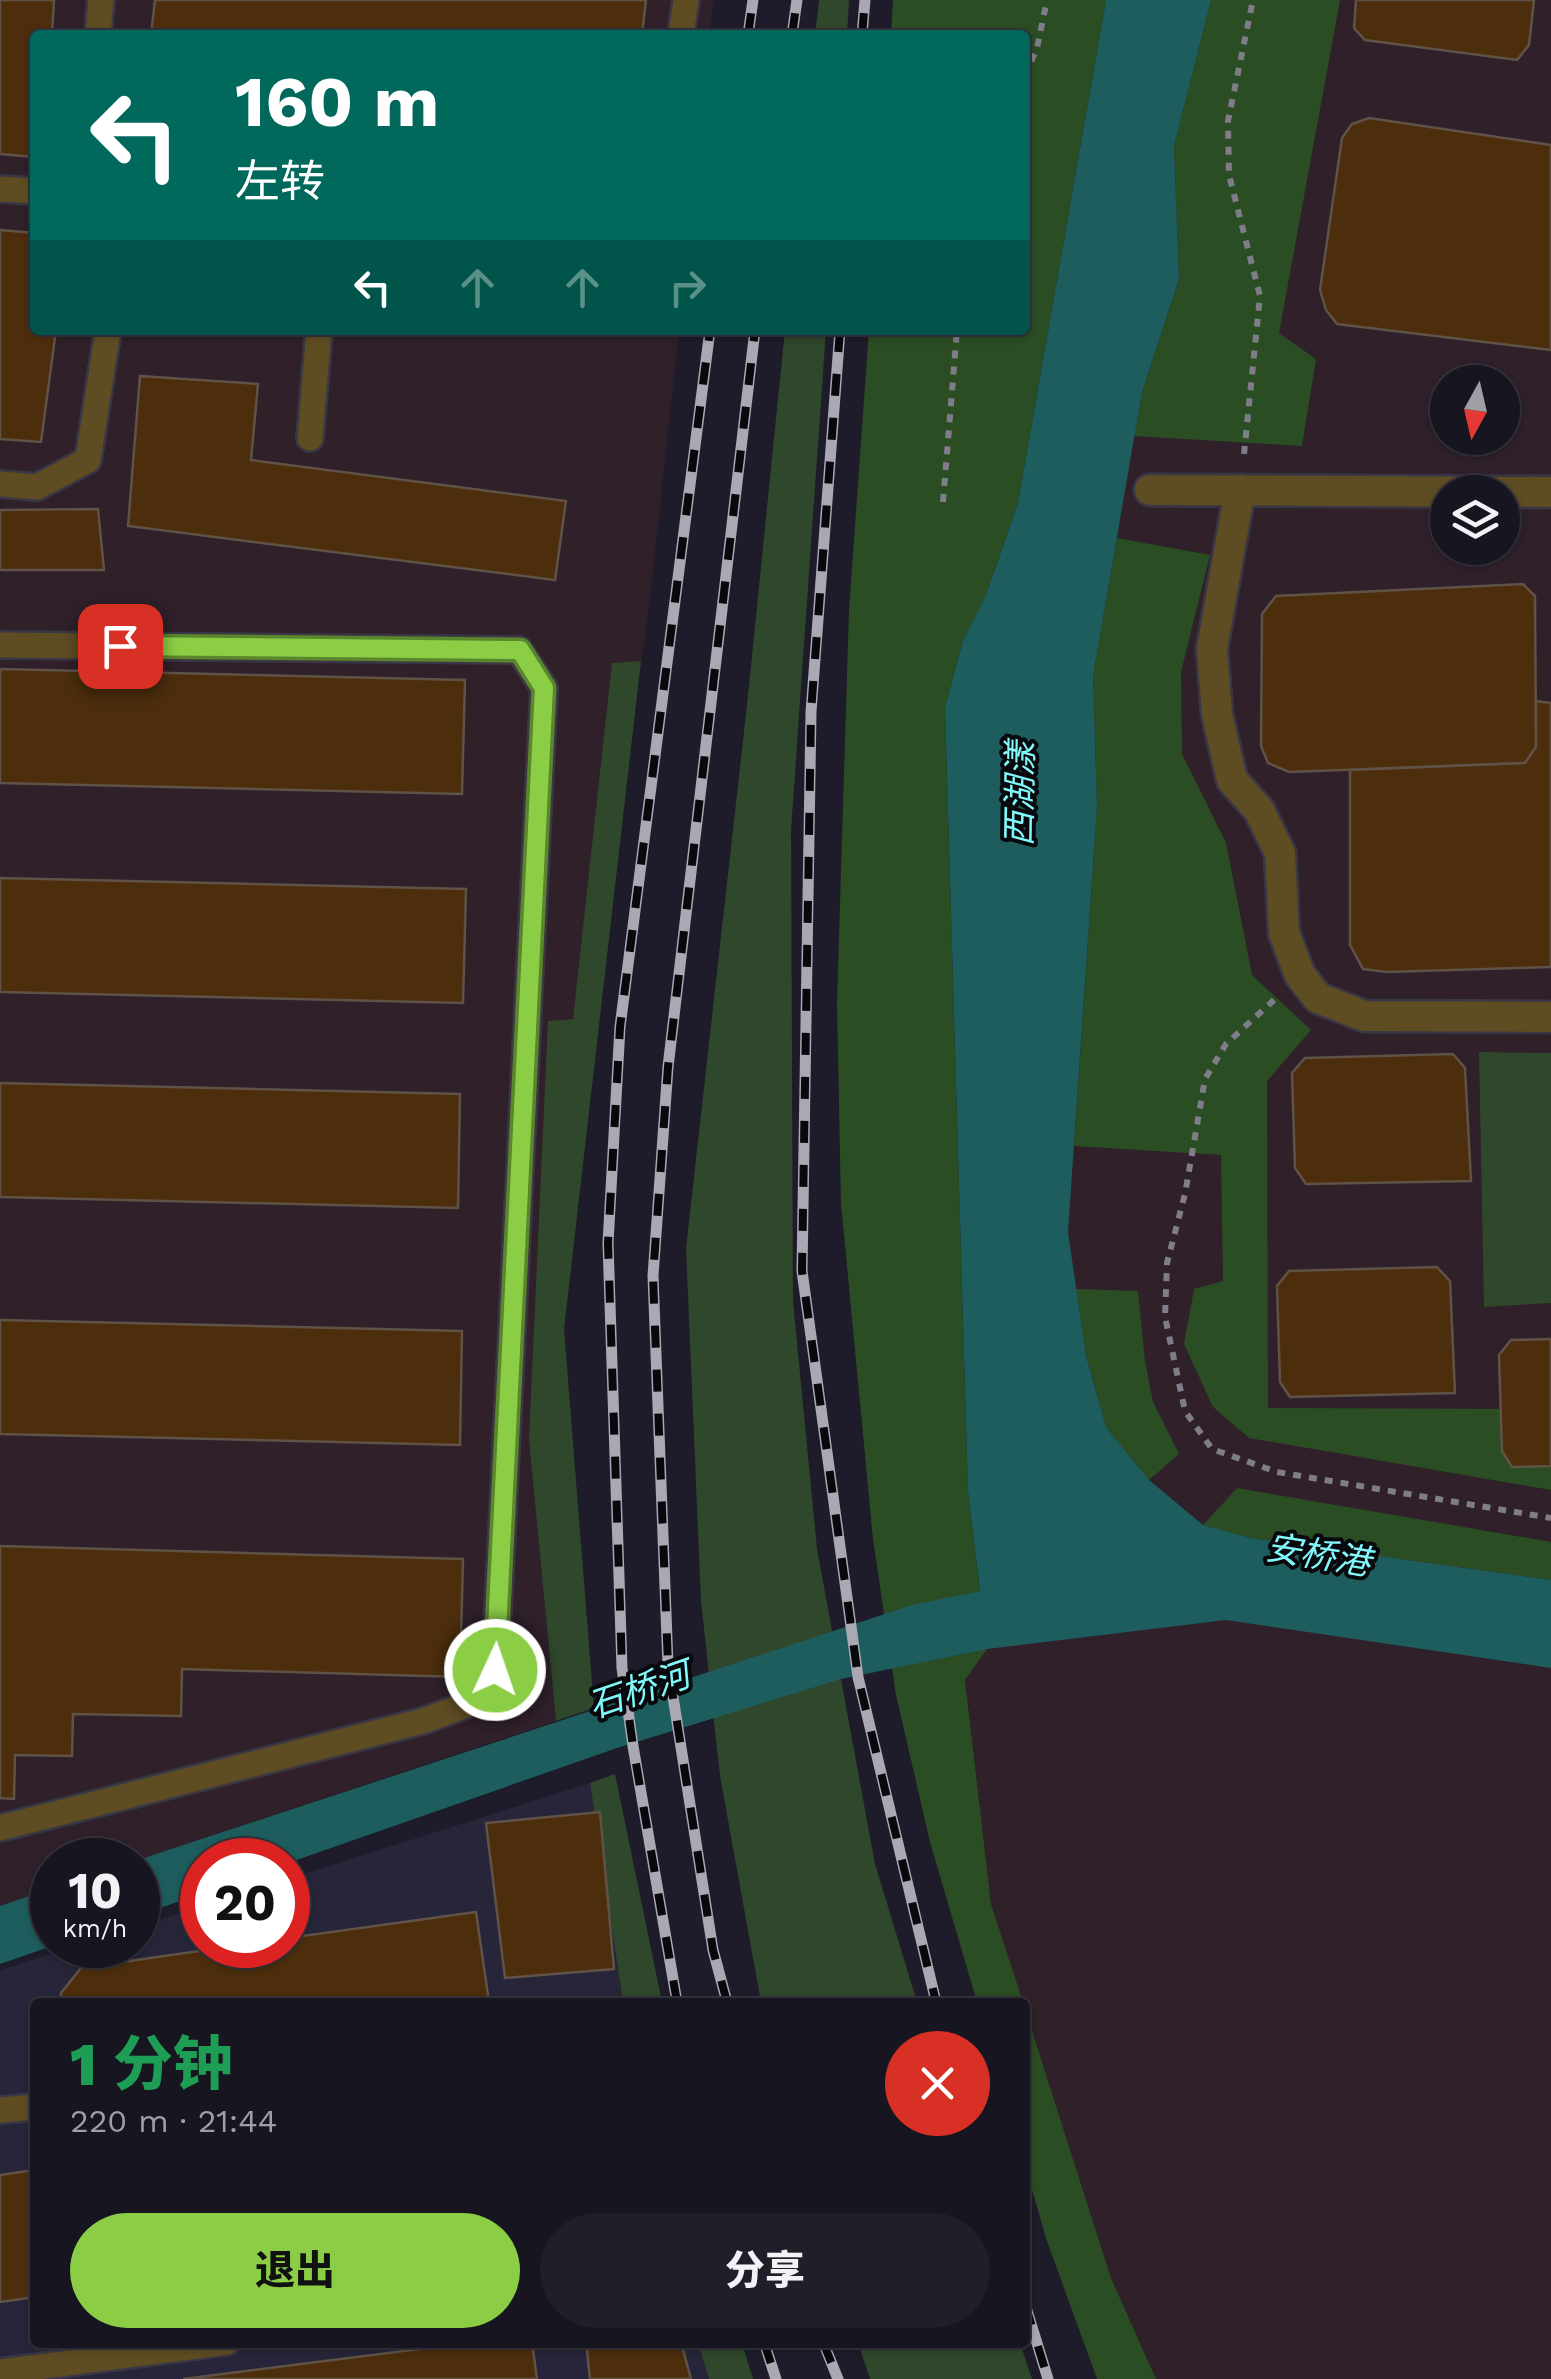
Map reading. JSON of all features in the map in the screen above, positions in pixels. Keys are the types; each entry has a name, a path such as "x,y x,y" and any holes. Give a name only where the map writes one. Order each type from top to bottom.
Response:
{"street":[{"path":"1150,490 1551,492"},
{"path":"1240,490 1212,650 1216,714 1232,780 1259,810 1280,853 1284,932 1300,975 1318,998 1364,1016 1551,1017"}],"lane":[{"path":"98,30 100,0"},
{"path":"683,30 686,0"},
{"path":"0,189 30,191"},
{"path":"0,484 38,487 88,460 107,335"},
{"path":"310,438 319,335"},
{"path":"0,644 520,650 544,688 495,1670 474,1702 423,1721 0,1828"},
{"path":"0,2110 30,2107"},
{"path":"0,2372 182,2348"}],"path":[{"path":"1030,64 1047,0"},
{"path":"1240,490 1260,296 1229,175 1228,122 1253,0"},
{"path":"943,502 956,335"},
{"path":"1300,975 1226,1044 1205,1080 1167,1263 1165,1318 1185,1411 1212,1449 1277,1472 1551,1518"}],"shaded area":[{"path":"0,0 713,0 710,30 30,30 30,335 678,335 649,608 529,1440 556,1721 204,1838 180,1838 180,1846 160,1853 160,1838 30,1838 30,1896 0,1906"},
{"path":"819,0 849,0 847,30 816,30"},
{"path":"893,0 1106,0 1018,503 986,595 963,641 945,707 968,1492 987,1649 965,1680 991,1904 1022,1998 976,1998 930,1842 896,1695 873,1539 841,1203 837,1003 849,610 869,335 1030,335 1030,30 891,30"},
{"path":"1148,0 1551,0 1551,2379 1156,2379 1111,2278 1030,2026 1030,1998 1021,1998 991,1904 965,1679 987,1649"},
{"path":"1211,0 1340,0 1279,333 1316,359 1302,446 1134,436 1142,392 1179,279 1174,146"},
{"path":"784,335 826,335 791,830 793,1301 817,1549 875,1864 916,1998 760,1998 720,1776 701,1601 686,1248"},
{"path":"1117,538 1210,555 1181,672 1182,754 1226,843 1252,975 1311,1030 1267,1081 1268,1408 1551,1409 1551,1490 1249,1438 1213,1407 1184,1344 1194,1289 1223,1281 1221,1155 1074,1146 1097,806 1093,676"},
{"path":"641,661 564,1329 594,1708 556,1721 529,1440 548,1021 573,1019 612,663"},
{"path":"1479,1052 1551,1053 1551,1303 1484,1307"},
{"path":"1076,1289 1138,1291 1153,1402 1179,1454 1149,1480 1106,1427 1086,1356"},
{"path":"1237,1488 1551,1542 1551,1580 1251,1538 1203,1525"},
{"path":"615,1774 661,1998 622,1998 590,1783"},
{"path":"590,1783 622,1998 30,1998 30,2348 700,2348 709,2379 0,2379 0,1970 30,1961 30,1968 160,1968 160,1919 180,1913 180,1968 310,1968 310,1872"},
{"path":"1030,2025 1111,2278 1156,2379 1097,2379 1030,2183"},
{"path":"700,2348 744,2348 753,2379 709,2379"},
{"path":"860,2348 1022,2348 1032,2379 870,2379"}],"water":[{"path":"1106,0 1211,0 1174,146 1179,279 1142,392 1093,676 1097,806 1068,1232 1086,1356 1106,1427 1149,1480 1203,1525 1251,1538 1551,1580 1551,1668 1226,1620 987,1649 841,1679 617,1748 310,1855 310,1838 205,1838 912,1605 980,1591 968,1492 945,707 963,641 986,595 1018,503"},
{"path":"180,1846 180,1901 160,1908 160,1853"},
{"path":"30,1896 30,1954 0,1964 0,1906"}],"building":[{"path":"0,0 54,0 52,30 30,30 30,157 0,154"},
{"path":"155,0 646,0 643,30 152,30"},
{"path":"1356,0 1534,0 1529,45 1517,60 1365,40 1354,28"},
{"path":"1369,118 1551,145 1551,350 1337,324 1326,310 1320,290 1342,138 1352,124"},
{"path":"0,230 30,233 30,335 55,335 41,442 0,439"},
{"path":"140,376 258,384 251,460 566,501 555,580 128,526"},
{"path":"98,509 104,570 0,570 0,510"},
{"path":"1523,584 1535,596 1536,747 1525,763 1289,772 1268,763 1261,746 1262,614 1276,596"},
{"path":"0,669 465,680 462,794 0,783"},
{"path":"1536,701 1551,703 1551,967 1387,972 1363,969 1350,945 1350,770 1525,763 1536,747"},
{"path":"0,878 466,889 463,1003 0,992"},
{"path":"1453,1054 1465,1068 1471,1181 1306,1184 1295,1168 1292,1073 1305,1058"},
{"path":"0,1083 460,1094 458,1208 0,1197"},
{"path":"1437,1267 1450,1281 1455,1393 1290,1397 1280,1382 1277,1286 1289,1271"},
{"path":"0,1320 462,1331 460,1445 0,1434"},
{"path":"1551,1339 1551,1466 1512,1467 1502,1451 1499,1355 1511,1340"},
{"path":"0,1546 463,1559 460,1677 182,1669 181,1716 73,1714 72,1756 15,1755 14,1799 0,1798"},
{"path":"600,1812 614,1969 505,1978 486,1823"},
{"path":"476,1912 488,1998 61,1998 81,1968 160,1968 160,1957 180,1954 180,1968 310,1968 310,1935"},
{"path":"30,2171 30,2298 0,2302 0,2175"},
{"path":"428,2348 533,2348 537,2379 183,2379"},
{"path":"587,2348 683,2348 691,2379 590,2379"}],"railway":[{"path":"749,30 753,0"},
{"path":"793,30 797,0"},
{"path":"862,30 865,0"},
{"path":"676,1998 622,1668 608,1243 620,1027 709,335"},
{"path":"726,1998 713,1950 668,1665 653,1276 668,1067 754,335"},
{"path":"840,335 811,712 802,1271 858,1677 935,1998"},
{"path":"1030,2320 1048,2379"},
{"path":"766,2348 776,2379"},
{"path":"825,2348 838,2379"}],"route":[{"path":"120,646 520,650 544,688 495,1670"}],"water label":[{"name":"西湖漾","path":"1020,794"},
{"name":"安桥港","path":"1318,1555"},
{"name":"石桥河","path":"639,1690"}]}
